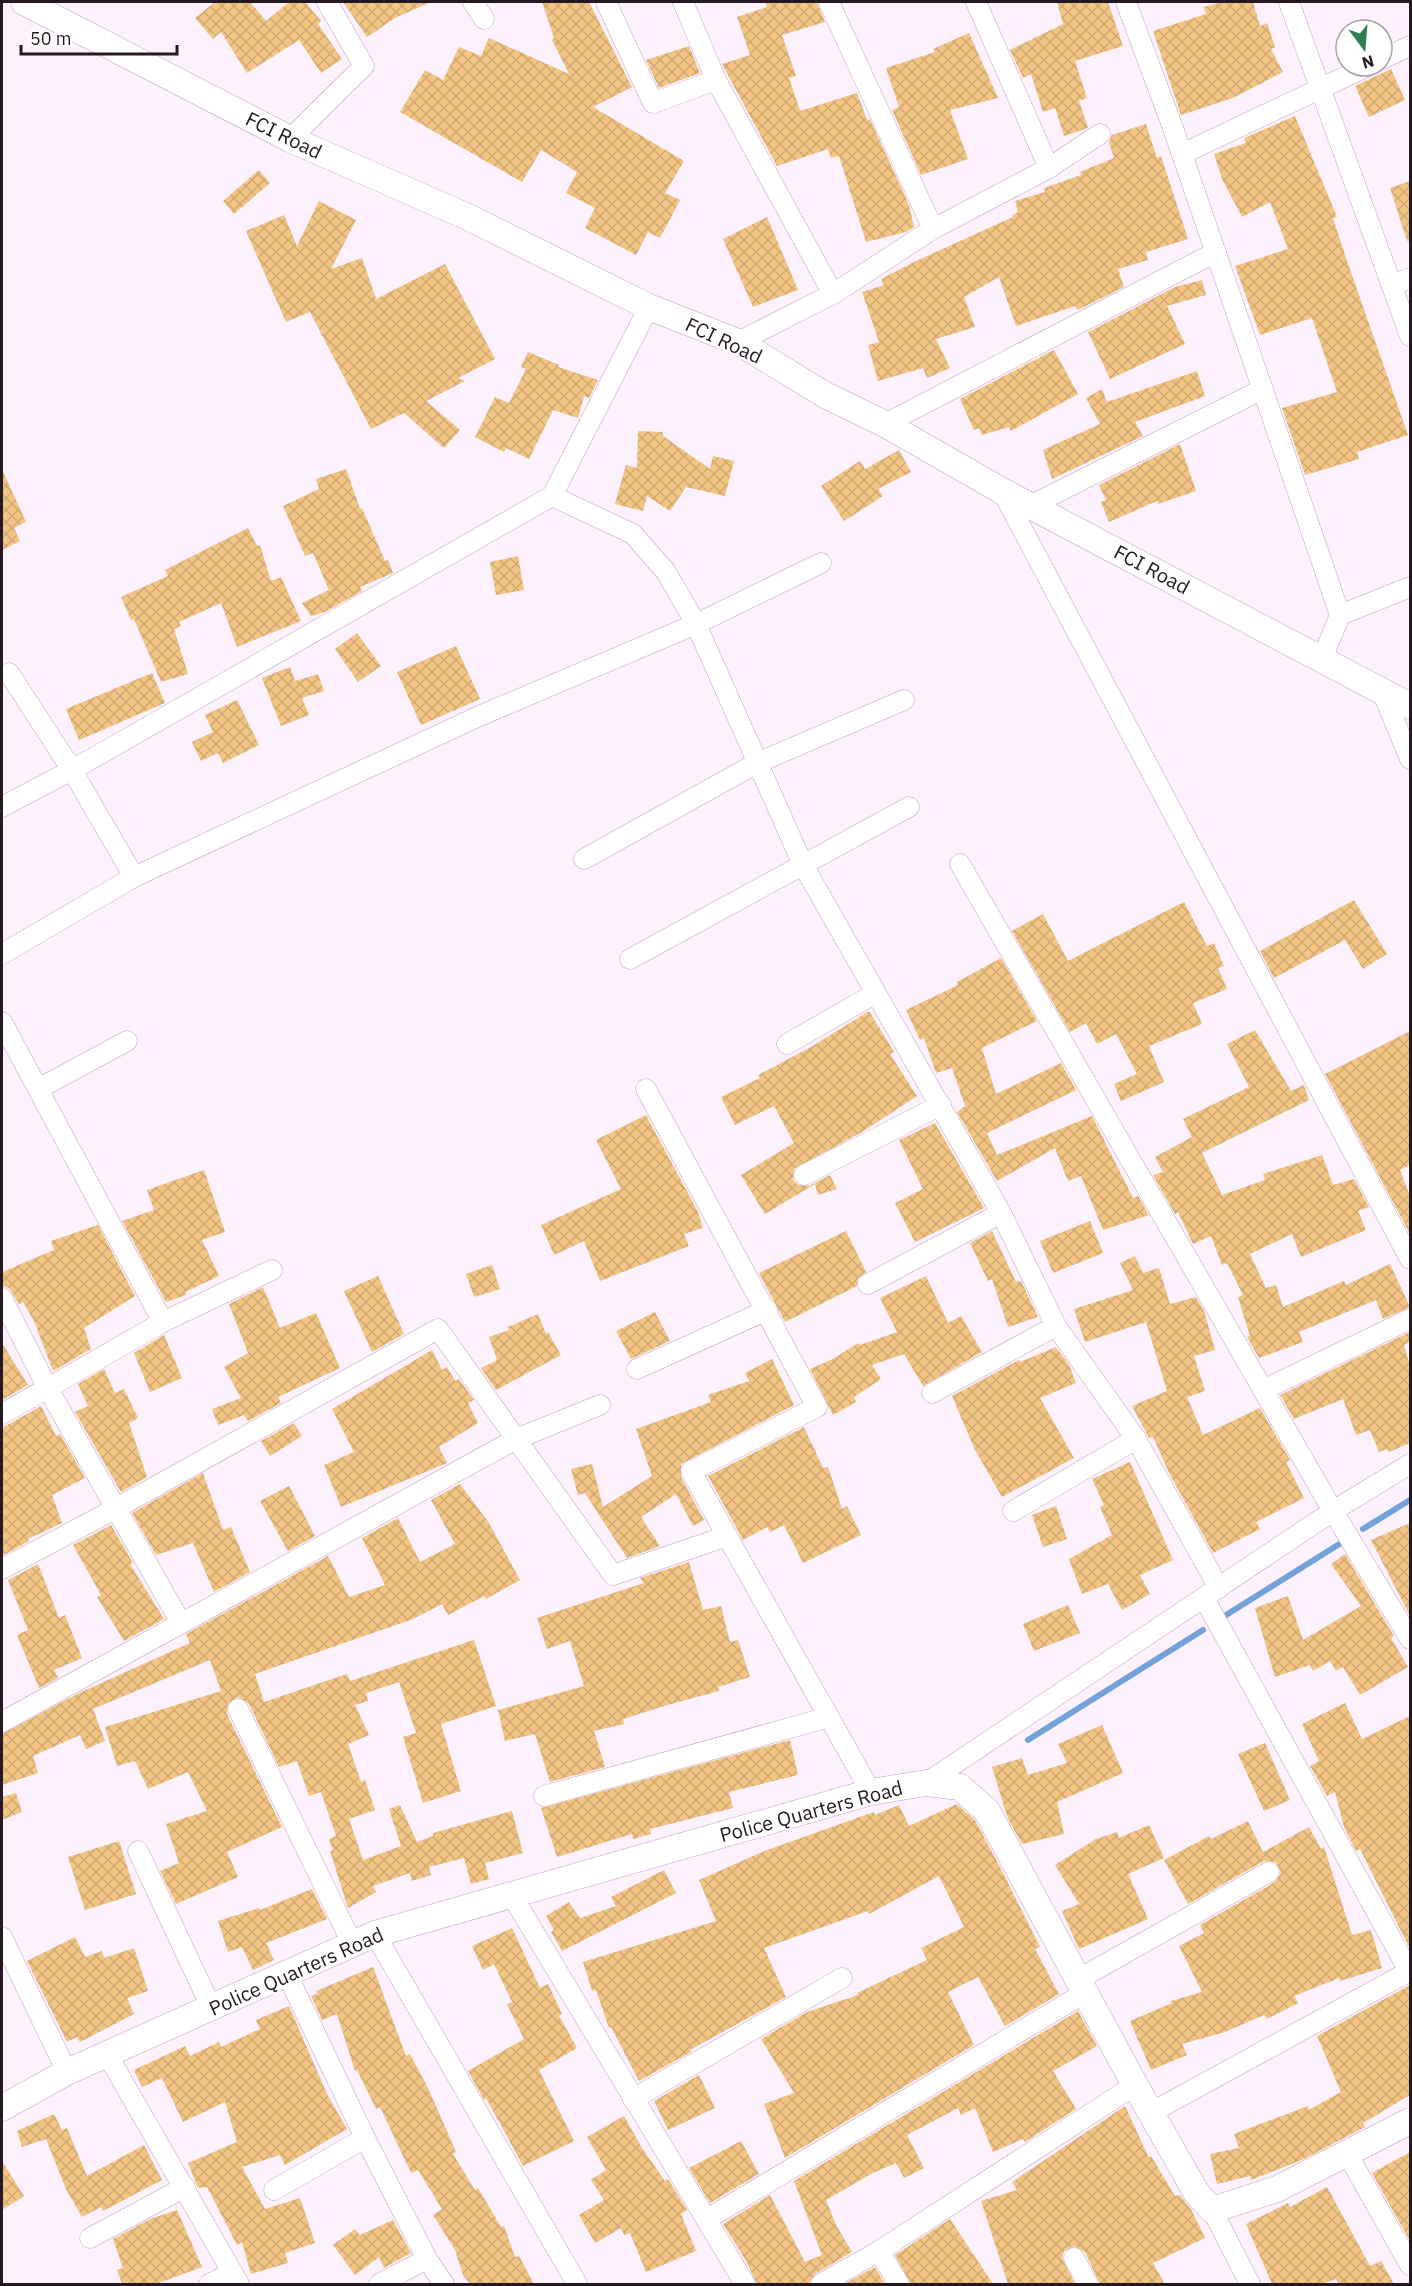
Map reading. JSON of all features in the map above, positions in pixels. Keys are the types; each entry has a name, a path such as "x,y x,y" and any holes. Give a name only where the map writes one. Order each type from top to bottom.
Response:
{"street":[{"name":"FCI Road","path":"24,2 290,139 468,217 649,307 738,342 827,396 885,424 1002,491 1410,705"},
{"path":"290,139 364,66 327,2"},
{"path":"473,2 484,19"},
{"path":"606,2 653,103 716,80"},
{"path":"683,2 716,80 833,294"},
{"path":"828,2 933,229"},
{"path":"976,2 1049,168"},
{"path":"1126,2 1182,154 1340,615 1322,659"},
{"path":"1289,2 1410,336"},
{"path":"1394,53 1410,46"},
{"path":"1182,154 1343,78"},
{"path":"738,342 833,294 933,229 1049,168 1100,134"},
{"path":"885,424 1216,252"},
{"path":"1392,286 1410,278"},
{"path":"2,807 72,770 552,496 649,307"},
{"path":"1032,505 1263,389"},
{"path":"1002,491 1410,1259"},
{"path":"552,496 633,534 666,572 696,624 803,865 1001,1213 1056,1326 1136,1439 1211,1593 1410,1972 1152,2112"},
{"path":"2,954 134,877 477,717 696,624 821,563"},
{"path":"1340,615 1410,587"},
{"path":"4,670 72,770 134,877"},
{"path":"1382,691 1410,759"},
{"path":"584,859 757,763 904,700"},
{"path":"630,959 909,807"},
{"path":"960,864 1263,1390 1410,1639"},
{"path":"787,1044 876,993"},
{"path":"2,1022 163,1322"},
{"path":"38,1089 127,1041"},
{"path":"646,1089 767,1310 817,1407 691,1471 871,1792"},
{"path":"804,1175 941,1105"},
{"path":"868,1284 1001,1213"},
{"path":"2,1414 163,1322 272,1270"},
{"path":"2,1298 47,1387 181,1623"},
{"path":"637,1370 767,1310"},
{"path":"1263,1390 1410,1319"},
{"path":"932,1393 1056,1326"},
{"path":"2,1569 115,1509 438,1329 613,1575 727,1536"},
{"path":"2,1722 516,1439 600,1405"},
{"path":"1013,1511 1136,1439"},
{"path":"926,1783 1334,1511 1410,1464"},
{"path":"238,1709 364,1938 577,2284"},
{"path":"544,1796 829,1717"},
{"name":"Police Quarters Road","path":"2,2108 67,2072 108,2056 364,1938 871,1792 926,1783 960,1787 987,1811 1135,2085 1196,2192 1212,2210"},
{"path":"138,1851 211,2007"},
{"path":"707,2219 1269,1872"},
{"path":"511,1894 745,2284"},
{"path":"2,1938 67,2072"},
{"path":"286,1972 365,2138 427,2259 444,2284"},
{"path":"633,2099 842,1978"},
{"path":"108,2056 235,2278 208,2284"},
{"path":"821,2284 879,2251 1135,2085"},
{"path":"1250,2284 1212,2210 1277,2189 1410,2121"},
{"path":"274,2190 365,2138"},
{"path":"1347,2155 1410,2265"},
{"path":"90,2238 185,2187"},
{"path":"879,2251 899,2284"},
{"path":"1074,2258 1088,2284"},
{"path":"380,2284 427,2259"}],"building":[{"path":"215,2 250,2 266,21 289,2 305,2 321,21 318,24 342,59 321,73 299,40 247,73 221,32 213,39 195,18"},
{"path":"343,2 431,2 395,18 367,37"},
{"path":"542,2 589,2 632,87 593,107 684,161 665,193 680,200 660,238 648,232 636,255 585,228 595,208 566,193 577,172 541,150 522,182 400,112 425,70 443,80 459,47 481,56 489,38 569,74 552,40 554,38"},
{"path":"765,2 817,2 825,22 782,35 796,76 789,78 800,111 857,93 867,120 870,119 909,205 914,227 906,232 866,242 839,156 831,158 828,149 777,166 722,64 750,55 737,17 767,7"},
{"path":"1057,2 1108,2 1123,46 1075,61 1087,98 1079,101 1088,128 1064,136 1055,108 1043,112 1031,74 1023,78 1010,50 1063,24"},
{"path":"1222,2 1253,2 1260,26 1267,23 1275,47 1271,49 1283,72 1233,98 1181,115 1153,31 1206,14 1204,7"},
{"path":"969,33 998,98 950,110 968,159 921,175 892,110 899,107 886,68 935,52 933,49"},
{"path":"689,46 700,73 659,88 646,60"},
{"path":"1394,76 1405,100 1369,117 1355,86 1372,78 1394,78"},
{"path":"1295,116 1337,217 1333,218 1408,435 1357,452 1359,459 1305,475 1282,408 1337,392 1312,318 1260,335 1235,266 1288,249 1270,202 1242,217 1222,179 1214,154 1246,143 1244,138"},
{"path":"1146,124 1157,158 1161,156 1188,239 1146,252 1148,260 1118,269 1124,287 1078,310 1075,306 1016,326 999,277 964,297 975,327 936,339 950,368 927,378 923,368 878,381 868,345 879,342 862,292 884,285 881,279 914,262 1013,217 1012,215 1018,212 1015,201 1045,192 1044,188 1081,175 1080,172 1114,158 1109,142 1112,135"},
{"path":"259,170 270,183 234,214 223,201"},
{"path":"1410,181 1410,241 1407,241 1390,188"},
{"path":"319,201 356,220 331,269 362,258 376,299 445,264 495,359 458,378 465,381 426,401 460,430 444,448 404,413 371,429 310,312 286,322 246,231 284,215 297,246"},
{"path":"767,217 798,290 753,307 723,239"},
{"path":"1202,280 1206,295 1167,306 1185,344 1110,379 1088,332 1175,287"},
{"path":"1054,350 1078,394 1011,431 1009,427 982,435 979,428 974,430 960,399"},
{"path":"528,352 559,365 558,367 598,380 589,398 584,396 578,418 553,410 529,459 506,448 504,452 475,437 495,397 509,403 526,369 521,367"},
{"path":"1197,371 1205,396 1135,422 1143,436 1052,479 1043,450 1100,424 1086,398 1102,389 1107,402"},
{"path":"638,431 663,432 663,436 710,469 713,456 734,461 725,496 686,487 670,511 647,496 643,511 615,504 626,465 637,468"},
{"path":"1180,444 1196,491 1158,504 1157,501 1109,522 1101,502 1106,500 1099,485"},
{"path":"899,450 911,472 878,489 883,496 844,521 821,486 860,461 865,469"},
{"path":"2,469 26,522 14,528 20,541 2,550"},
{"path":"346,469 360,509 362,508 385,561 388,560 393,573 360,587 362,591 325,612 311,616 302,603 329,590 313,553 305,556 283,506 319,489 316,479"},
{"path":"248,528 257,546 260,545 271,581 281,577 301,621 237,647 221,603 179,622 181,626 174,629 188,674 161,682 134,619 131,620 121,597 168,576 165,570"},
{"path":"518,556 524,590 496,595 490,562"},
{"path":"357,633 381,666 358,682 335,649"},
{"path":"456,646 480,699 421,725 397,672"},
{"path":"290,667 295,681 318,674 324,691 302,698 309,715 281,726 262,678"},
{"path":"152,673 165,703 79,740 66,709"},
{"path":"237,700 259,745 223,763 218,753 201,761 192,742 213,732 205,715"},
{"path":"1354,900 1387,954 1363,969 1345,940 1274,978 1260,951"},
{"path":"1184,902 1207,946 1214,943 1224,966 1218,968 1227,989 1193,1003 1202,1024 1149,1046 1164,1082 1121,1101 1114,1084 1137,1074 1116,1034 1097,1044 1086,1023 1070,1032 1012,931 1043,914 1068,961"},
{"path":"1001,958 1037,1021 982,1048 996,1094 1061,1063 1076,1090 987,1133 997,1155 1092,1116 1133,1198 1138,1196 1149,1215 1103,1230 1081,1176 1068,1181 1055,1148 997,1181 957,1112 965,1106 952,1068 936,1073 924,1038 920,1040 906,1010 958,985 957,982"},
{"path":"869,1011 894,1052 890,1054 917,1096 862,1132 794,1169 793,1180 798,1185 809,1186 830,1175 837,1189 818,1195 815,1184 765,1214 741,1175 794,1143 774,1106 735,1125 721,1097 760,1078 758,1075 811,1047"},
{"path":"1255,1030 1291,1091 1304,1085 1309,1100 1202,1153 1222,1195 1265,1180 1263,1174 1322,1155 1333,1185 1354,1179 1369,1207 1358,1211 1366,1230 1301,1257 1292,1234 1250,1254 1266,1288 1276,1285 1283,1307 1344,1281 1346,1285 1390,1264 1410,1307 1383,1319 1376,1300 1299,1332 1303,1342 1259,1358 1247,1337 1250,1336 1238,1297 1243,1295 1227,1263 1222,1265 1211,1236 1193,1244 1178,1212 1175,1214 1153,1175 1163,1172 1155,1157 1192,1137 1183,1119 1249,1087 1227,1044"},
{"path":"1410,1031 1410,1165 1400,1170 1410,1196 1410,1234 1325,1074"},
{"path":"646,1115 698,1212 703,1228 684,1234 689,1246 600,1281 584,1241 554,1255 541,1225 621,1189 596,1140"},
{"path":"935,1123 984,1208 915,1242 895,1203 923,1189 899,1140"},
{"path":"204,1170 225,1232 202,1240 219,1276 185,1292 186,1295 166,1302 122,1221 154,1210 147,1190"},
{"path":"1090,1221 1103,1253 1053,1273 1040,1241"},
{"path":"98,1225 135,1296 84,1328 91,1349 53,1371 34,1321 23,1302 19,1304 9,1288 2,1286 2,1272 54,1250 51,1241"},
{"path":"846,1231 866,1272 858,1278 857,1286 785,1322 759,1273"},
{"path":"992,1231 1016,1282 1021,1281 1038,1317 1008,1327 992,1279 988,1281 970,1243"},
{"path":"1135,1256 1143,1273 1159,1268 1170,1304 1196,1297 1204,1311 1215,1350 1194,1356 1205,1391 1187,1397 1203,1435 1260,1408 1290,1460 1286,1462 1304,1498 1256,1522 1260,1529 1213,1553 1170,1475 1153,1437 1149,1438 1132,1406 1167,1391 1146,1322 1085,1342 1074,1309 1133,1290 1120,1263"},
{"path":"492,1265 500,1289 474,1297 466,1274"},
{"path":"378,1276 404,1334 372,1352 344,1291"},
{"path":"926,1276 948,1323 961,1316 982,1352 923,1386 904,1354 872,1365 881,1379 854,1397 856,1402 833,1415 810,1369 833,1359 858,1343 860,1345 897,1332 880,1298"},
{"path":"263,1287 280,1328 316,1313 340,1368 278,1397 281,1403 248,1421 244,1415 218,1425 212,1409 241,1398 224,1367 248,1353 229,1304"},
{"path":"655,1312 670,1341 631,1359 616,1331"},
{"path":"538,1314 546,1334 548,1332 561,1355 496,1390 481,1368 497,1360 489,1337 509,1330 508,1327"},
{"path":"1410,1332 1410,1342 1404,1345 1410,1366 1410,1443 1389,1452 1387,1449 1379,1452 1370,1430 1356,1435 1343,1399 1294,1419 1280,1395"},
{"path":"164,1335 182,1378 150,1392 134,1353"},
{"path":"2,1343 28,1385 2,1400"},
{"path":"1056,1347 1069,1365 1076,1383 1040,1398 1074,1458 1002,1497 975,1450 952,1396 1019,1360 1020,1362"},
{"path":"432,1350 442,1370 447,1367 455,1381 459,1379 474,1400 468,1403 478,1423 439,1447 447,1463 341,1507 324,1465 354,1452 332,1409"},
{"path":"772,1359 794,1405 681,1464 681,1477 704,1520 693,1526 676,1494 641,1517 660,1546 627,1558 585,1493 578,1495 571,1469 592,1464 603,1507 652,1476 636,1429 711,1402 708,1395 749,1381 745,1373"},
{"path":"104,1369 115,1393 124,1389 138,1418 129,1423 147,1477 121,1492 75,1412 88,1406 78,1384"},
{"path":"41,1406 56,1436 60,1434 85,1478 52,1495 62,1523 28,1539 29,1541 2,1556 2,1428"},
{"path":"294,1423 302,1436 270,1456 261,1441"},
{"path":"804,1427 823,1468 828,1467 842,1509 847,1506 861,1535 803,1563 784,1525 770,1532 767,1527 743,1540 708,1476"},
{"path":"1130,1462 1173,1560 1140,1575 1150,1594 1122,1610 1108,1584 1082,1594 1069,1559 1112,1535 1100,1507 1104,1505 1092,1479"},
{"path":"203,1473 223,1530 231,1527 250,1572 214,1592 193,1543 156,1555 132,1513"},
{"path":"460,1484 489,1523 520,1580 486,1599 484,1596 448,1615 442,1604 413,1619 255,1674 264,1702 347,1674 350,1681 474,1640 496,1706 441,1724 461,1791 423,1803 403,1737 416,1733 399,1682 366,1693 368,1701 355,1705 369,1735 348,1744 361,1782 365,1780 375,1810 349,1819 363,1860 401,1846 389,1809 400,1805 417,1842 433,1836 433,1833 512,1811 523,1853 485,1863 489,1879 471,1884 464,1858 429,1867 431,1875 412,1881 410,1873 373,1886 376,1892 348,1908 330,1851 333,1850 329,1839 336,1836 321,1792 309,1796 297,1761 279,1767 249,1704 238,1697 228,1703 227,1714 282,1827 227,1852 238,1877 176,1904 160,1871 179,1863 166,1824 207,1811 188,1772 148,1789 135,1761 117,1766 105,1727 221,1691 210,1660 93,1709 105,1741 86,1749 80,1735 33,1756 38,1773 2,1785 2,1734 77,1694 190,1643 186,1634 328,1556 349,1597 385,1585 362,1538 398,1518 420,1562 455,1544 431,1500"},
{"path":"289,1486 315,1536 288,1551 260,1501"},
{"path":"1056,1506 1067,1539 1043,1547 1032,1515"},
{"path":"1410,1523 1410,1616 1371,1540"},
{"path":"111,1525 133,1563 130,1564 164,1619 124,1641 97,1597 101,1595 73,1545"},
{"path":"1345,1554 1394,1636 1391,1638 1408,1667 1360,1695 1343,1667 1336,1671 1330,1661 1313,1671 1310,1665 1275,1677 1255,1608 1288,1596 1303,1640 1361,1606 1331,1564"},
{"path":"689,1562 703,1610 721,1606 730,1642 738,1640 750,1677 718,1687 719,1691 623,1719 624,1724 594,1731 605,1767 550,1782 535,1734 505,1741 498,1710 584,1686 570,1641 547,1649 537,1618 644,1583 640,1578"},
{"path":"38,1564 59,1618 65,1615 82,1658 54,1670 58,1678 39,1688 17,1635 28,1630 8,1580"},
{"path":"1068,1605 1080,1633 1034,1651 1023,1624"},
{"path":"1345,1703 1362,1739 1410,1716 1410,1949 1360,1849 1356,1851 1344,1827 1335,1792 1327,1796 1310,1766 1319,1761 1302,1724"},
{"path":"1102,1725 1123,1773 1057,1802 1064,1834 1022,1844 1008,1819 992,1767 1022,1758 1028,1775 1067,1763 1058,1744"},
{"path":"790,1740 798,1775 729,1792 733,1808 650,1829 651,1834 633,1839 632,1834 557,1857 541,1808"},
{"path":"1265,1743 1290,1800 1264,1811 1238,1754"},
{"path":"16,1793 22,1812 2,1820 2,1797"},
{"path":"957,1804 975,1820 1040,1947 1035,1949 1059,1994 1005,2026 978,1977 948,1992 974,2045 785,2158 764,2104 794,2093 761,2039 807,2012 858,1995 857,1993 927,1960 921,1948 964,1927 939,1876 869,1914 868,1911 764,1948 786,1997 639,2081 611,2027 609,2028 596,1990 592,1991 583,1962 716,1921 699,1880 767,1850 899,1805 909,1826"},
{"path":"1248,1821 1263,1852 1309,1827 1321,1849 1324,1847 1352,1935 1371,1930 1382,1968 1340,1981 1339,1978 1294,1996 1298,2003 1267,2019 1264,2015 1225,2032 1182,2044 1187,2055 1151,2070 1130,2021 1172,2003 1171,2001 1202,1992 1179,1946 1204,1933 1200,1925 1275,1882 1281,1873 1276,1862 1264,1861 1188,1904 1164,1860 1209,1836 1211,1839"},
{"path":"1149,1825 1164,1858 1128,1874 1148,1919 1079,1949 1062,1911 1079,1904 1055,1865 1096,1839 1117,1832 1119,1838"},
{"path":"119,1841 136,1894 85,1910 68,1857"},
{"path":"664,1870 676,1893 562,1951 551,1932 554,1930 546,1916 569,1902 580,1918 616,1906 611,1897"},
{"path":"312,1889 327,1919 266,1943 274,1960 253,1970 242,1947 228,1952 218,1921 259,1908 260,1910"},
{"path":"512,1928 540,1988 548,1984 562,2014 559,2016 577,2048 539,2070 574,2141 523,2166 486,2098 484,2100 468,2071 524,2039 507,2004 512,2002 494,1964 483,1970 472,1946"},
{"path":"75,1937 85,1957 102,1951 104,1958 134,1948 148,1991 127,1998 134,2014 80,2042 77,2037 67,2042 27,1961"},
{"path":"373,1967 406,2056 410,2054 428,2088 456,2152 453,2154 475,2190 478,2188 501,2227 504,2226 515,2257 519,2256 534,2284 470,2284 463,2275 455,2250 433,2215 442,2209 418,2170 411,2173 380,2107 376,2109 357,2070 355,2071 337,2014 322,2020 311,1996 317,1994 316,1991"},
{"path":"1410,1985 1410,2095 1363,2123 1365,2127 1304,2159 1251,2180 1250,2176 1217,2184 1210,2154 1239,2148 1234,2134 1308,2106 1309,2110 1341,2092 1317,2036"},
{"path":"289,2006 327,2094 347,2129 285,2165 280,2155 242,2167 265,2209 300,2198 315,2243 285,2253 288,2263 251,2274 242,2242 237,2245 207,2187 198,2188 188,2163 237,2142 225,2102 183,2122 162,2078 142,2087 134,2070 185,2046 190,2056 219,2042 221,2047 260,2029 256,2020"},
{"path":"1078,2011 1097,2046 1053,2071 1076,2109 1025,2142 1023,2139 993,2152 975,2108 961,2115 958,2108 907,2135 924,2168 904,2178 896,2163 873,2173 826,2200 836,2225 852,2252 815,2274 809,2284 757,2284 745,2259 723,2224 770,2195 805,2262 822,2255 794,2181"},
{"path":"699,2075 715,2108 668,2130 654,2101"},
{"path":"1125,2106 1149,2158 1151,2156 1175,2196 1180,2195 1191,2209 1205,2238 1153,2263 1165,2284 1100,2284 1085,2252 1074,2246 1064,2251 1062,2258 1075,2284 1008,2284 981,2201 1017,2190 1012,2182"},
{"path":"54,2114 62,2130 67,2128 87,2176 144,2145 162,2180 103,2211 101,2207 82,2217 66,2189 46,2139 22,2147 17,2131"},
{"path":"624,2116 642,2148 665,2181 668,2179 687,2210 681,2214 696,2251 646,2272 630,2233 624,2235 621,2228 595,2243 579,2215 604,2200 591,2180 606,2170 587,2137"},
{"path":"741,2141 759,2174 710,2203 689,2168"},
{"path":"1410,2152 1410,2241 1372,2173"},
{"path":"2,2161 24,2196 2,2210"},
{"path":"1327,2187 1370,2266 1381,2261 1394,2284 1338,2284 1336,2279 1323,2284 1272,2284 1246,2224 1288,2203 1290,2207"},
{"path":"177,2210 202,2267 156,2284 122,2284 117,2270 123,2268 113,2239 150,2219"},
{"path":"950,2219 993,2284 911,2284 895,2255"},
{"path":"393,2220 411,2253 384,2268 379,2257 355,2275 333,2245 355,2229 360,2235"},
{"path":"875,2267 885,2284 844,2284"}],"waterway":[{"path":"1363,1529 1410,1500"},
{"path":"1226,1615 1341,1543"},
{"path":"1028,1740 1203,1630"}]}
